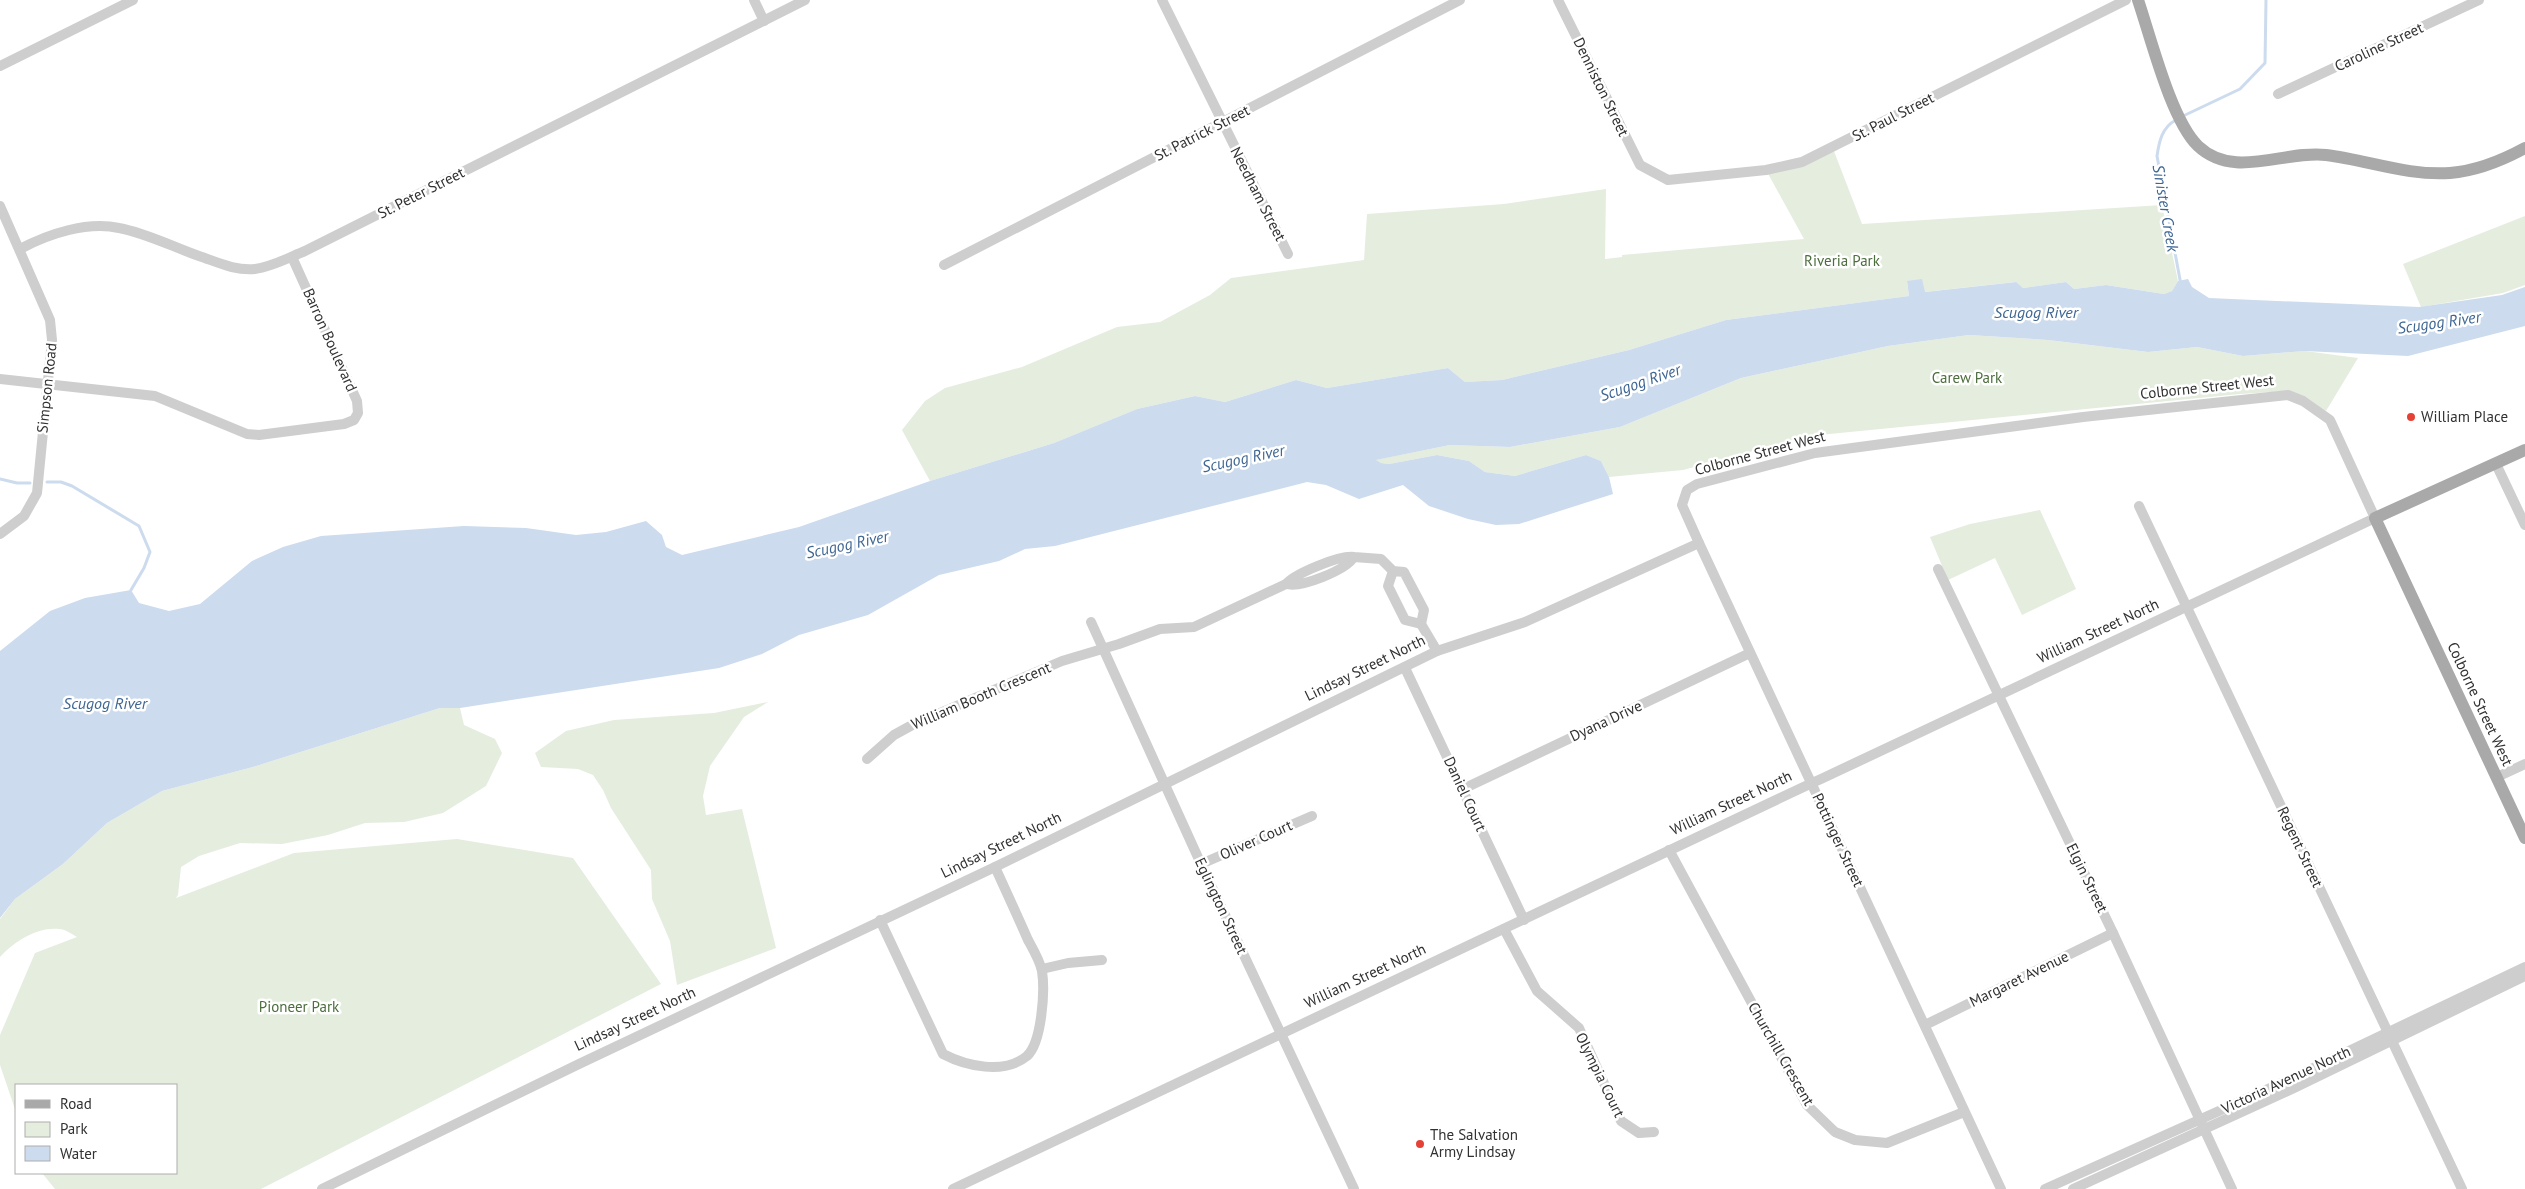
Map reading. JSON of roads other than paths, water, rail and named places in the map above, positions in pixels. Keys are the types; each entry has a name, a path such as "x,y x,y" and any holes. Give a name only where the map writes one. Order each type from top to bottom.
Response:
{"main road":[{"path":"2138,0 2179,119 2200,148 2225,161 2240,163 2326,155 2429,173 2453,173 2483,165 2525,148"},
{"name":"William Street North","path":"2375,518 2525,450"},
{"name":"Colborne Street West","path":"2375,518 2525,838"}],"street":[{"path":"0,66 133,0"},
{"path":"754,0 764,21"},
{"name":"St. Peter Street","path":"20,249 79,228 99,226 120,228 231,267 256,269 292,256 806,0"},
{"name":"Needham Street","path":"1162,0 1288,254"},
{"name":"St. Patrick Street","path":"944,265 1222,124 1460,0"},
{"name":"Denniston Street","path":"1558,0 1640,165 1648,170"},
{"name":"St. Paul Street","path":"1648,170 1668,180 1766,170 1802,162 2126,0"},
{"name":"Caroline Street","path":"2278,94 2479,0"},
{"name":"Simpson Road","path":"0,206 52,327 37,493 24,516 0,534"},
{"name":"Barron Boulevard","path":"0,379 154,396 248,434 259,435 344,424 354,420 358,413 357,401 292,256"},
{"name":"Colborne Street West","path":"1687,490 1697,484 1815,452 2083,417 2288,395 2303,401 2330,420 2375,518"},
{"path":"2496,464 2525,525"},
{"name":"Pottinger Street","path":"1687,490 1682,506 2001,1189"},
{"name":"Regent Street","path":"2139,506 2462,1189"},
{"name":"William Street North","path":"953,1189 2375,518"},
{"name":"Lindsay Street North","path":"322,1189 880,920 995,867 1437,651 1525,622 1699,543"},
{"name":"William Booth Crescent","path":"867,759 894,736 924,720 1062,662 1160,629 1194,628 1286,584 1295,586 1318,572 1349,565 1354,557 1381,559 1392,571"},
{"name":"Elgin Street","path":"1938,569 2114,933 2232,1189"},
{"path":"1421,624 1405,620 1388,586 1392,571 1404,572 1424,610 1421,624 1437,651"},
{"name":"Eglington Street","path":"1091,622 1105,649 1201,864 1354,1189"},
{"name":"Dyana Drive","path":"1463,789 1750,653"},
{"name":"Daniel Court","path":"1405,668 1524,920"},
{"path":"2496,777 2525,764"},
{"name":"Oliver Court","path":"1201,864 1312,816"},
{"name":"Churchill Crescent","path":"1670,850 1807,1105 1835,1132 1855,1140 1887,1143 1964,1112"},
{"path":"880,920 943,1054 961,1063 986,1066 1011,1064 1028,1055 1038,1034 1044,995 1042,969 995,867"},
{"name":"Olympia Court","path":"1504,929 1537,991 1579,1028 1621,1121 1639,1133 1654,1132"},
{"name":"Margaret Avenue","path":"1925,1025 2114,933"},
{"path":"1042,969 1068,962 1102,960"},
{"name":"Victoria Avenue North","path":"2478,995 2525,967"},
{"name":"Victoria Avenue North","path":"2045,1189 2202,1124 2478,995 2525,976"},
{"name":"Victoria Avenue North","path":"2073,1189 2202,1124"}],"water":[{"name":"Scugog River","path":"1922,279 1925,292 2016,282 2023,288 2066,282 2074,289 2106,285 2164,294 2172,291 2178,281 2188,279 2192,287 2209,298 2419,307 2502,295 2525,287 2525,326 2408,356 2305,351 2243,356 2197,347 2148,352 2048,340 1969,335 1888,346 1741,378 1620,427 1510,447 1450,445 1376,460 1389,464 1437,455 1469,461 1485,472 1515,476 1586,455 1601,461 1609,477 1613,494 1519,524 1496,525 1468,519 1429,506 1403,485 1359,499 1326,485 1307,482 1055,546 1025,549 999,561 939,575 868,615 799,635 762,654 719,668 460,708 440,708 253,767 162,791 107,823 63,864 15,899 0,918 0,651 50,611 85,598 131,590 139,603 169,611 200,604 252,561 283,547 321,536 464,526 526,528 576,535 606,532 646,521 662,535 666,547 682,555 799,527 930,481 1054,443 1137,409 1195,396 1225,402 1296,380 1327,388 1448,368 1465,382 1502,380 1629,350 1726,320 1909,296 1907,281"}],"waterway":[{"name":"Sinister Creek","path":"2181,117 2240,89 2265,63 2266,0"},
{"name":"Sinister Creek","path":"2176,120 2164,131 2157,156 2181,285"},
{"path":"0,479 17,483 30,483"},
{"path":"47,482 61,482 72,486 139,526 150,552 144,568 131,590"}],"place":[{"name":"William Place","path":"2411,417"},
{"name":"The Salvation Army Lindsay","path":"1420,1144"}],"park label":[{"name":"Riveria Park","path":"1842,261"},
{"name":"Carew Park","path":"1967,378"},
{"name":"Pioneer Park","path":"299,1007"}]}
